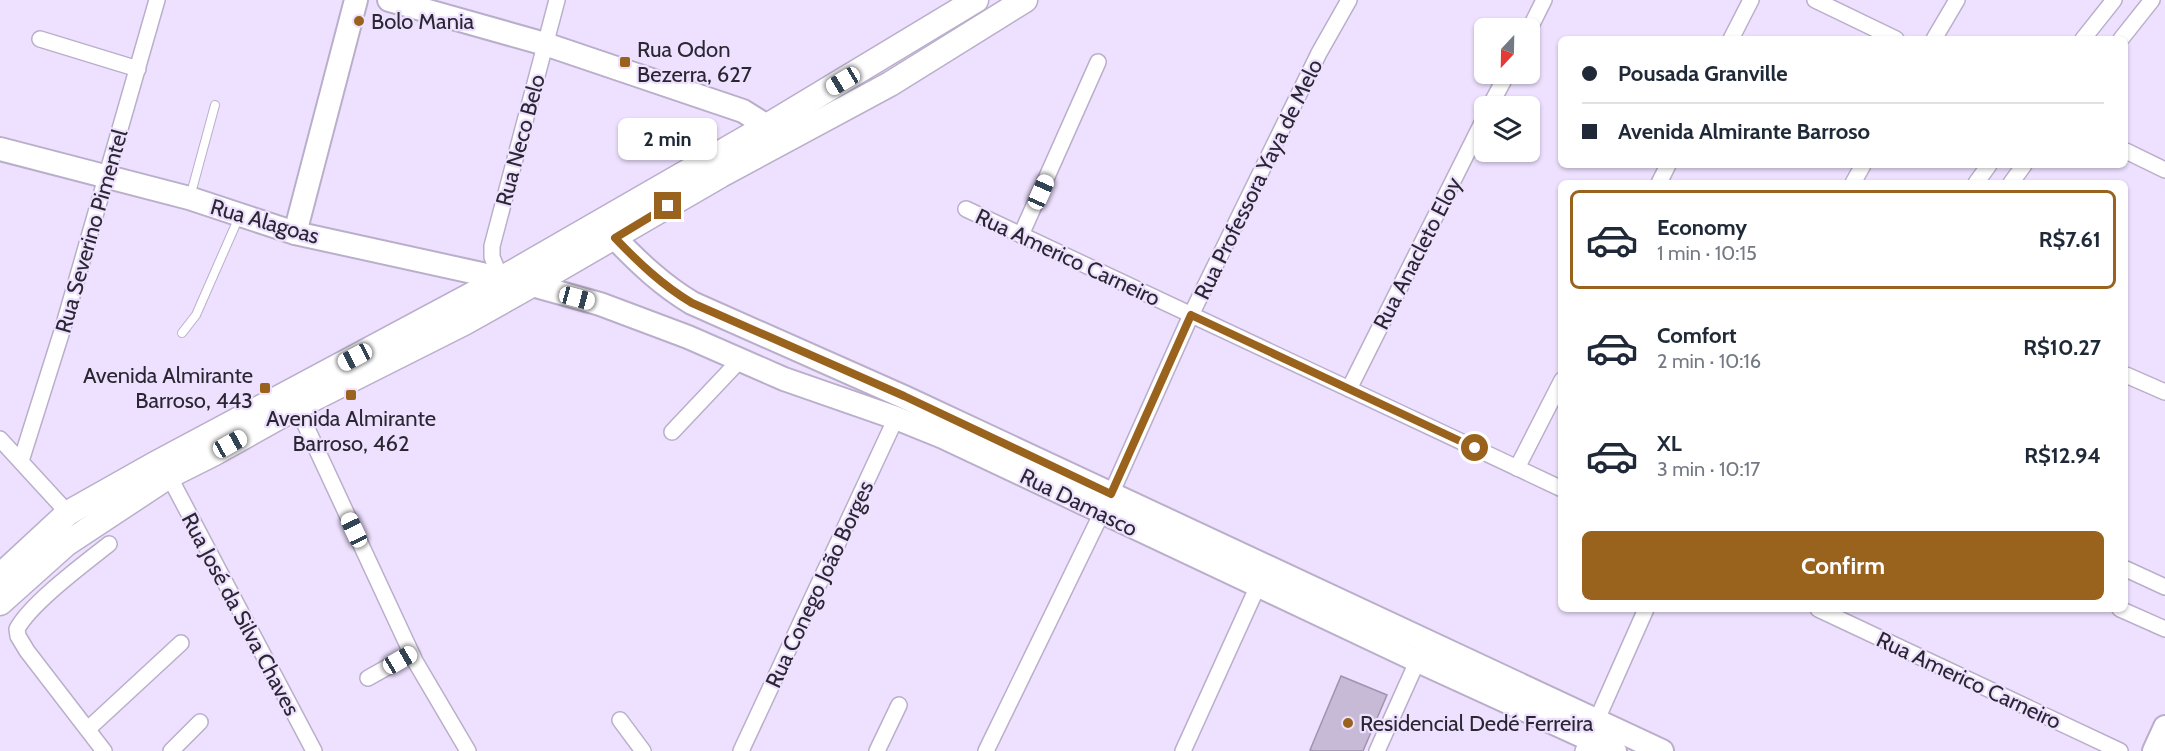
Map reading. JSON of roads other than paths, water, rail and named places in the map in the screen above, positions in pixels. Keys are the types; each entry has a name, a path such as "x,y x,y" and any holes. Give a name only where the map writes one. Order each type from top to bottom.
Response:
{"main road":[{"path":"0,576 68,513 501,279 767,126 976,0"},
{"path":"0,603 66,544 169,476 297,407 464,323 721,175 890,84 1026,0"}],"street":[{"name":"Rua Severino Pimentel","path":"21,461 62,331 157,0"},
{"path":"295,233 356,0"},
{"path":"389,0 544,44 743,111 767,126 765,145 761,155"},
{"name":"Rua Neco Belo","path":"501,279 492,257 492,246 557,0"},
{"name":"Rua Professora Yaya de Melo","path":"986,751 1106,503 1191,315 1319,53 1349,0"},
{"path":"1535,18 1544,0"},
{"path":"1733,36 1751,0"},
{"path":"1815,0 1890,36"},
{"path":"1936,36 1958,0"},
{"path":"2085,36 2114,0"},
{"path":"2123,36 2152,0"},
{"path":"40,39 138,69"},
{"path":"1021,236 1098,62"},
{"name":"Rua Anacleto Eloy","path":"1349,389 1474,139"},
{"name":"Rua Alagoas","path":"0,149 189,198 295,233 532,285"},
{"path":"2128,152 2165,170"},
{"name":"Rua Americo Carneiro","path":"966,209 1558,487"},
{"name":"Rua Damasco","path":"615,238 643,268 672,291 692,303 904,396 1106,503 1422,652 1615,751"},
{"name":"Rua Damasco","path":"532,285 600,304 784,379 943,436 1106,503"},
{"path":"672,432 740,360"},
{"path":"2128,376 2165,392"},
{"path":"1517,468 1558,388"},
{"path":"297,407 411,654 468,751"},
{"name":"Rua Conego João Borges","path":"741,751 896,418"},
{"path":"0,439 68,513"},
{"name":"Rua José da Silva Chaves","path":"169,476 314,751"},
{"path":"104,751 27,651 18,636 17,629 28,614 109,544"},
{"path":"2128,570 2165,587"},
{"path":"1183,751 1262,577"},
{"path":"1590,737 1645,612"},
{"name":"Rua Americo Carneiro","path":"1824,612 2120,751"},
{"path":"2127,612 2165,629"},
{"path":"88,729 181,643"},
{"path":"1377,751 1422,652"},
{"path":"368,678 411,654"},
{"path":"876,751 899,705"},
{"path":"620,720 643,751"},
{"path":"171,751 200,722"},
{"path":"2154,751 2165,727"},
{"name":"Rua Damasco","path":"1590,737 1662,751"}],"lane":[{"path":"189,198 215,105"},
{"path":"182,333 196,315 239,216"}],"place":[{"name":"Bolo Mania","path":"359,21"},
{"name":"Rua Odon Bezerra, 627","path":"625,62"},
{"name":"Avenida Almirante Barroso, 443","path":"265,388"},
{"name":"Avenida Almirante Barroso, 462","path":"351,395"},
{"name":"Residencial Dedé Ferreira","path":"1348,723"}]}
